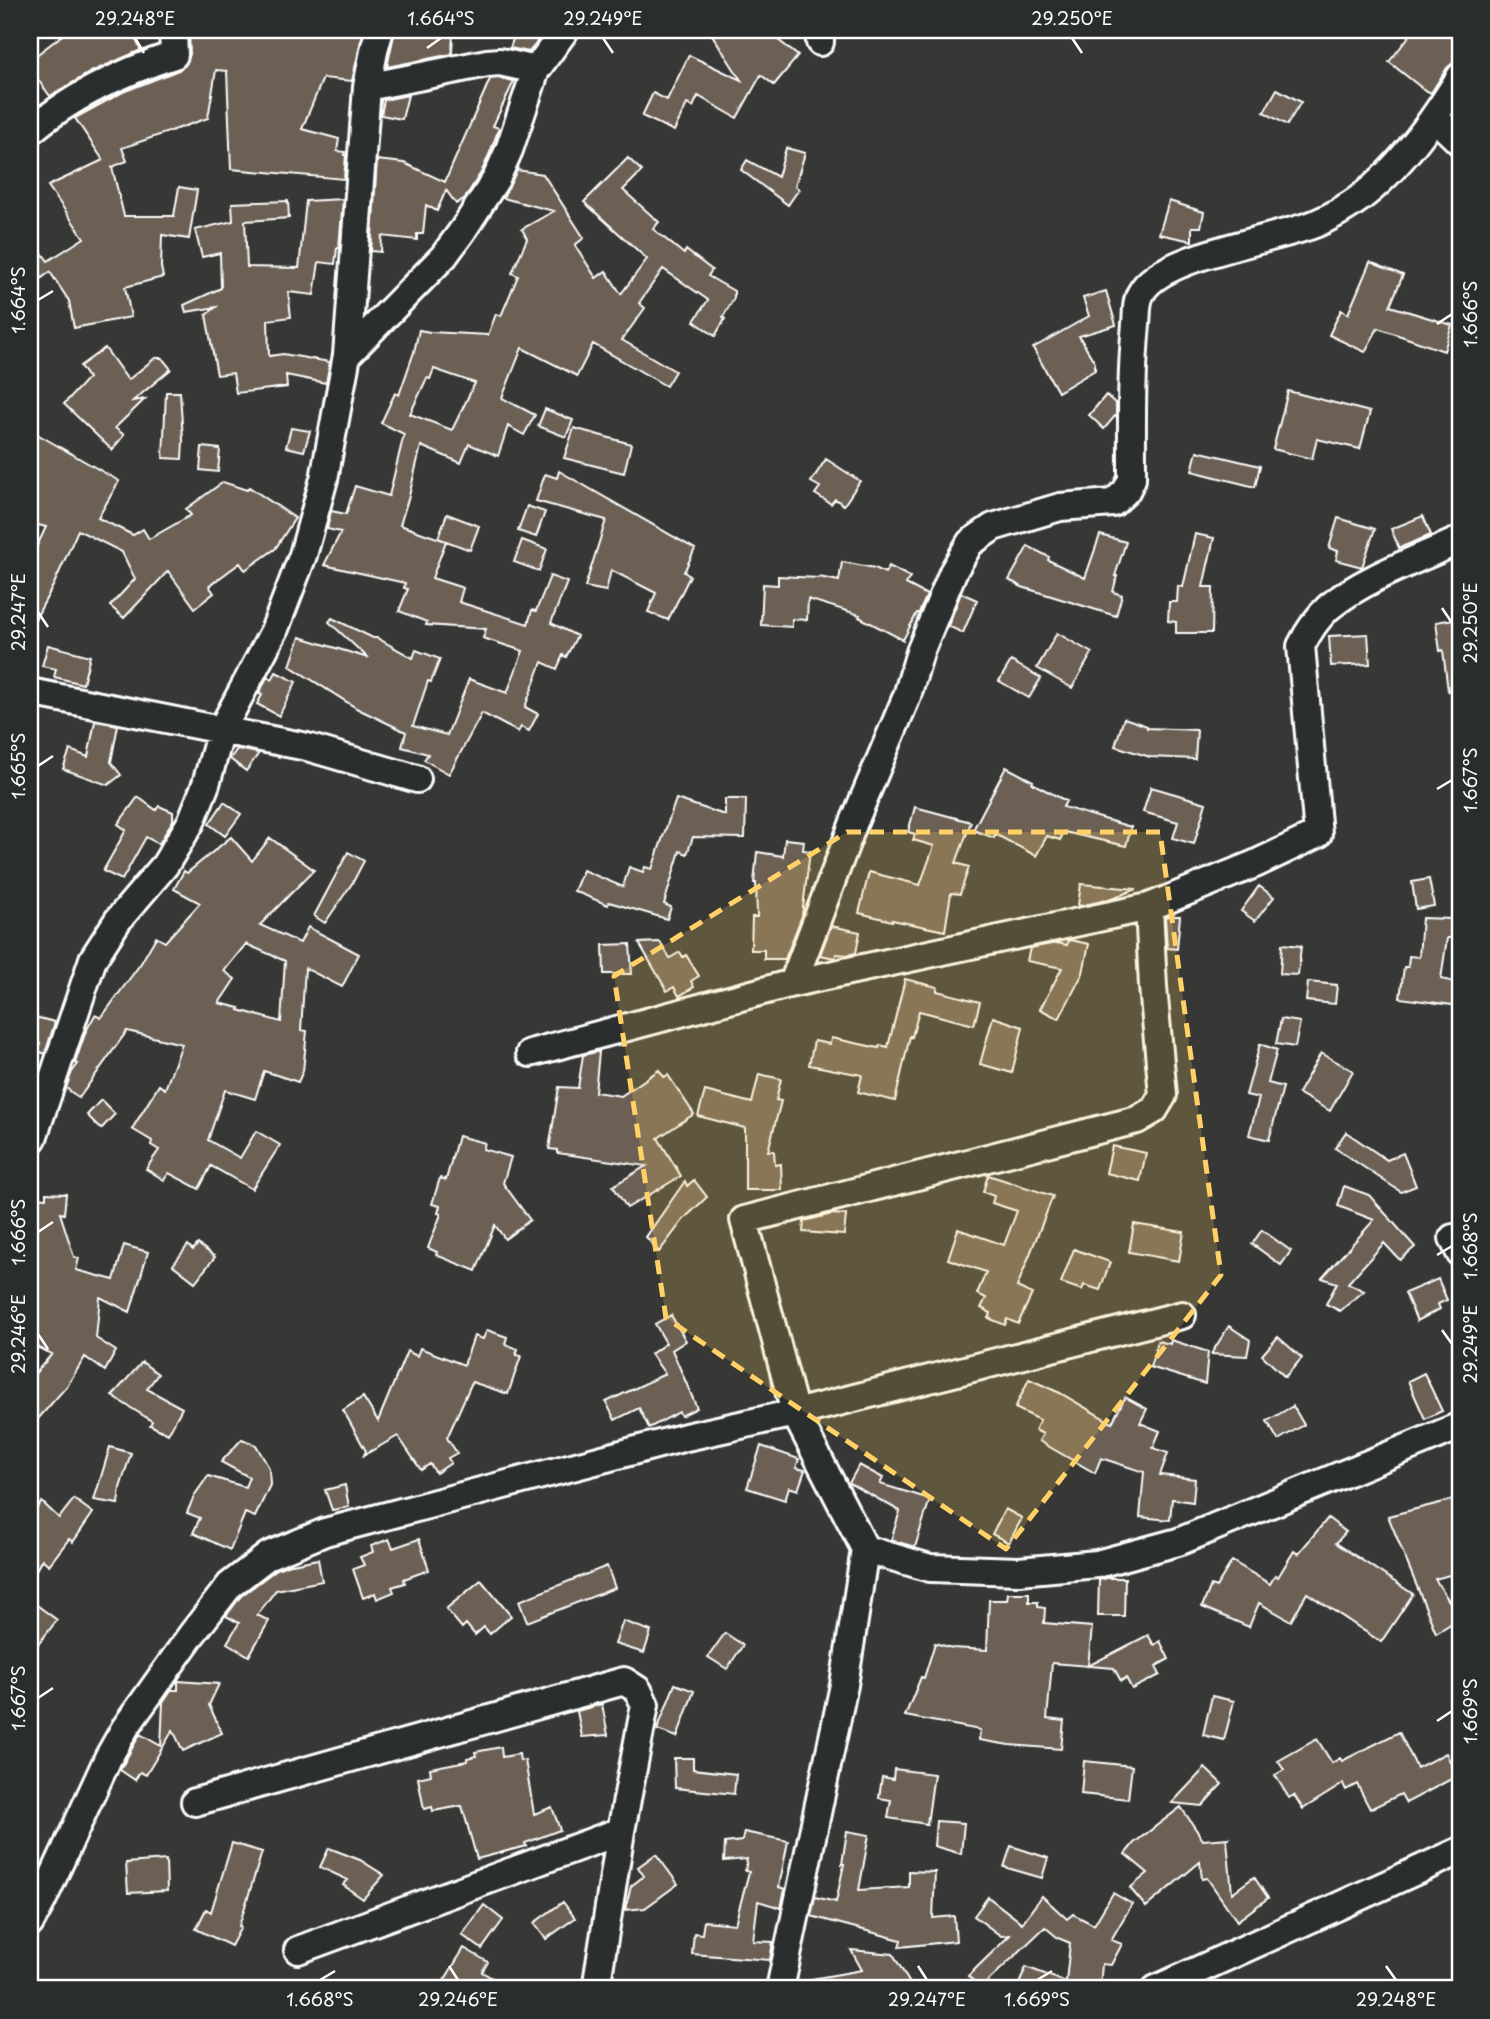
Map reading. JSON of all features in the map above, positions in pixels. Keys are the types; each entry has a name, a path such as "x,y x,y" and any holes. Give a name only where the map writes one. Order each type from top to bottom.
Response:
{"street":[{"path":"30,131 53,112 83,94 139,66 174,55 173,30"},
{"path":"30,1142 93,959 118,920 164,865 191,822 206,784 221,731 274,631 303,555 324,479 347,355 367,87 380,30"},
{"path":"347,355 444,256 463,230 496,179 509,150 536,70 565,30"},
{"path":"367,87 487,63 500,62 536,70"},
{"path":"793,983 854,822 907,696 925,641 953,572 970,543 993,527 1060,507 1113,503 1126,491 1132,479 1132,380 1140,294 1150,281 1167,270 1223,250 1315,224 1346,208 1396,164 1435,118 1460,77"},
{"path":"1435,118 1460,142"},
{"path":"530,1054 793,983 1149,906 1255,864 1318,834 1301,646 1311,628 1328,608 1362,586 1460,540"},
{"path":"30,692 307,747 416,779"},
{"path":"780,1989 844,1685 865,1549 794,1413 744,1220 1137,1120 1154,1110 1163,1096 1149,906"},
{"path":"30,1923 43,1901 108,1758 125,1728 230,1585 269,1555 325,1532 686,1437 794,1413 1182,1315"},
{"path":"865,1549 930,1568 1019,1571 1097,1564 1178,1542 1460,1426"},
{"path":"195,1802 624,1681 638,1690 645,1705 621,1831 596,1989"},
{"path":"298,1950 621,1831"},
{"path":"1156,1989 1460,1851"}],"highlighted area":[{"path":"847,832 1160,832 1221,1275 1006,1549 666,1318 614,976"}],"building":[{"path":"69,30 131,30 141,50 91,72 50,96 30,69 30,60"},
{"path":"189,30 244,30 245,35 274,30 364,30 352,81 323,78 302,129 339,139 337,151 345,152 346,155 344,179 231,169 227,71 216,70 208,118 122,148 127,161 112,167 124,216 174,216 179,187 197,190 189,239 162,235 163,277 125,287 131,317 74,328 69,301 50,272 30,287 30,237 48,261 84,238 48,186 103,160 75,118 123,92 179,70 186,64 190,54"},
{"path":"395,30 453,33 452,54 387,67"},
{"path":"516,30 541,30 536,44 529,52 510,48"},
{"path":"709,30 766,30 798,56 774,85 761,75 737,118 698,96 693,107 687,104 674,131 642,116 653,93 667,100 689,55 741,80"},
{"path":"1414,30 1440,30 1460,41 1460,61 1447,68 1431,93 1389,62"},
{"path":"490,79 514,81 493,126 499,128 489,155 465,198 456,204 446,190 437,211 426,205 423,234 417,234 417,240 382,236 381,252 371,251 377,160 404,163 445,182"},
{"path":"1277,89 1301,102 1287,125 1264,112"},
{"path":"408,95 402,119 381,115 384,100"},
{"path":"786,148 805,153 795,186 799,189 788,205 741,170 747,160 778,177"},
{"path":"628,158 642,171 623,190 659,222 653,229 684,254 686,250 712,270 708,276 734,291 734,298 715,336 694,321 708,300 663,269 639,303 645,308 622,340 675,371 666,386 593,344 577,376 522,348 502,398 535,415 524,435 508,426 498,456 469,444 461,463 421,446 400,525 446,541 432,578 463,588 459,602 528,624 532,610 536,611 550,576 567,582 551,623 577,636 566,657 563,655 557,669 542,662 525,707 538,714 529,731 521,727 518,732 482,713 449,774 424,760 428,754 402,747 406,732 358,709 290,666 300,637 368,658 329,622 332,618 413,658 416,650 440,659 431,682 428,681 413,726 447,735 469,679 507,693 523,651 483,638 486,629 426,625 427,622 399,611 408,589 404,588 405,583 324,565 341,532 327,529 331,511 346,514 355,486 389,496 404,434 381,423 395,393 399,395 419,330 488,335 496,314 501,316 518,276 512,273 527,239 522,229 554,211 503,198 517,170 543,174 584,238 575,245 596,278 606,271 621,294 647,259 584,202","holes":["434,369 475,383 452,430 410,414"]},
{"path":"343,199 335,264 319,262 314,295 288,292 291,317 268,320 269,356 283,354 330,362 326,383 286,375 287,387 236,393 233,373 217,375 206,315 216,307 186,312 184,305 221,288 220,253 202,257 195,230 233,221 232,203 288,201 289,218 245,221 247,267 299,268 306,201"},
{"path":"1169,201 1204,212 1201,227 1192,227 1192,241 1159,234"},
{"path":"1370,262 1403,275 1390,306 1452,325 1444,351 1378,328 1365,352 1329,335 1341,310 1348,314"},
{"path":"1106,291 1116,325 1079,336 1095,363 1095,370 1058,392 1033,348 1089,316 1083,298"},
{"path":"105,348 128,380 155,358 162,358 171,369 133,401 145,399 115,428 124,435 112,450 64,404 88,378 80,366"},
{"path":"1288,391 1370,412 1360,449 1317,439 1312,459 1273,449"},
{"path":"166,392 180,392 182,459 163,458"},
{"path":"1106,395 1116,404 1116,415 1104,429 1089,415"},
{"path":"545,409 573,420 566,437 538,426"},
{"path":"291,428 310,431 304,451 286,447"},
{"path":"574,428 631,444 624,473 564,458"},
{"path":"30,430 119,481 98,518 133,535 143,529 149,539 191,515 186,509 223,482 247,490 249,487 295,518 275,549 245,570 240,563 209,586 214,593 195,608 168,571 124,618 110,606 135,579 122,552 78,530 30,629 30,561 46,527 30,523"},
{"path":"202,447 220,449 218,472 200,470"},
{"path":"1197,451 1260,466 1255,487 1192,471"},
{"path":"826,459 860,481 844,505 835,499 831,504 815,494 820,487 811,482"},
{"path":"559,471 695,549 684,572 690,576 668,620 648,612 656,593 611,570 606,591 585,587 606,520 536,501 545,474 557,478"},
{"path":"527,506 545,512 536,537 518,531"},
{"path":"447,514 479,526 470,550 438,538"},
{"path":"1423,516 1431,535 1399,548 1391,529"},
{"path":"1338,518 1375,529 1362,567 1336,560 1338,551 1329,548"},
{"path":"1195,534 1214,538 1203,587 1213,587 1212,633 1176,633 1176,622 1168,621 1169,602 1177,602 1178,586 1183,587"},
{"path":"1100,535 1126,542 1115,576 1113,592 1122,595 1116,616 1022,587 1009,580 1028,546 1049,557 1048,560 1085,578"},
{"path":"522,540 547,549 539,571 514,562"},
{"path":"842,562 875,568 885,573 889,566 910,577 906,584 927,595 903,640 859,617 860,615 808,599 807,620 792,619 792,627 761,625 763,584 778,585 778,576 819,577 839,581"},
{"path":"961,593 977,600 963,633 948,626"},
{"path":"1460,618 1460,690 1448,691 1436,622"},
{"path":"1057,633 1092,653 1072,688 1037,668"},
{"path":"1368,634 1370,664 1331,666 1329,636"},
{"path":"48,645 90,656 83,684 54,677 56,669 42,666"},
{"path":"1011,661 1041,678 1029,698 999,681"},
{"path":"276,672 296,682 279,716 257,704 267,677 272,680"},
{"path":"1124,718 1147,728 1197,730 1195,759 1150,757 1115,746"},
{"path":"95,721 118,725 111,762 121,775 108,785 63,769 70,750 88,757"},
{"path":"237,749 259,753 246,771 230,759"},
{"path":"1006,767 1066,801 1063,807 1131,827 1126,846 1064,832 1060,840 1047,836 1036,856 995,834 994,838 973,830"},
{"path":"1151,787 1206,803 1194,844 1173,838 1178,822 1143,812"},
{"path":"138,797 156,810 159,806 173,812 173,820 159,844 146,837 122,880 103,871 126,830 118,824"},
{"path":"676,799 725,815 725,799 746,799 745,838 693,837 687,854 680,851 664,904 671,907 667,919 609,902 608,905 574,891 583,870 623,887 629,867 643,872 645,867 652,869"},
{"path":"224,802 241,814 225,836 209,824"},
{"path":"915,807 971,822 956,863 969,867 960,894 951,893 945,931 859,913 869,872 920,885 934,846 913,840 915,834 908,832"},
{"path":"231,837 252,861 270,838 314,870 260,925 300,943 308,927 359,954 342,987 305,968 301,1030 307,1031 303,1071 298,1082 264,1071 255,1099 225,1090 208,1140 240,1158 256,1131 280,1145 252,1189 211,1166 199,1189 169,1173 164,1180 146,1169 159,1150 151,1145 152,1141 132,1129 159,1085 165,1089 182,1044 127,1031 79,1098 66,1088 78,1064 75,1063 86,1031 95,1015 101,1018 141,963 156,937 165,942 200,903 174,889 184,871 187,873","holes":["246,944 285,961 281,1022 219,1003 235,979 224,971"]},
{"path":"785,839 804,841 803,850 810,851 802,916 785,959 764,959 764,950 751,950 752,917 757,917 754,883 757,852 783,856"},
{"path":"348,852 364,861 325,923 314,916"},
{"path":"1429,879 1434,906 1416,909 1412,882"},
{"path":"1081,884 1136,889 1111,899 1080,906"},
{"path":"1259,886 1274,897 1255,921 1241,911"},
{"path":"1180,916 1177,949 1167,948 1165,917"},
{"path":"1422,918 1452,919 1451,938 1447,938 1441,979 1460,983 1460,1006 1400,998 1404,967 1408,967 1409,956 1419,957"},
{"path":"831,926 860,932 856,953 836,954 835,958 820,955"},
{"path":"1070,940 1089,944 1083,973 1059,1019 1040,1009 1062,968 1027,961 1030,948 1057,943 1067,945"},
{"path":"660,942 670,958 680,952 683,957 686,955 699,976 691,981 694,987 679,996 674,987 667,991 639,943"},
{"path":"630,944 632,974 604,974 603,945"},
{"path":"1282,944 1301,946 1298,975 1280,974"},
{"path":"905,979 980,1002 974,1025 919,1011 912,1037 910,1036 895,1101 858,1092 862,1075 809,1065 814,1041 830,1044 831,1038 879,1048 880,1045 888,1047"},
{"path":"1308,982 1337,985 1335,1004 1306,1001"},
{"path":"35,1017 55,1022 45,1054 38,1051 40,1044 30,1041"},
{"path":"993,1017 1023,1027 1012,1073 980,1064"},
{"path":"1281,1019 1300,1022 1295,1047 1276,1044"},
{"path":"1260,1044 1277,1050 1268,1083 1283,1087 1269,1140 1249,1135 1259,1098 1246,1095"},
{"path":"599,1052 595,1092 621,1096 659,1070 664,1077 668,1075 694,1114 658,1138 681,1176 627,1208 613,1186 646,1166 557,1153 557,1150 549,1149 559,1087 578,1088 583,1055"},
{"path":"1321,1053 1353,1071 1330,1111 1298,1093"},
{"path":"759,1074 781,1079 776,1100 781,1101 768,1151 774,1151 775,1165 781,1164 782,1190 745,1190 745,1128 698,1116 705,1091 752,1103"},
{"path":"101,1100 115,1114 101,1129 87,1115"},
{"path":"1346,1132 1387,1160 1403,1153 1416,1186 1401,1192 1335,1148"},
{"path":"458,1136 485,1143 483,1149 511,1157 503,1183 530,1220 505,1239 495,1225 476,1271 436,1255 437,1252 428,1248 441,1214 438,1213 440,1206 432,1204 440,1178 446,1180"},
{"path":"1112,1146 1146,1153 1140,1181 1106,1173"},
{"path":"988,1175 1053,1196 1017,1287 1032,1294 1018,1324 1007,1319 1005,1325 988,1318 991,1313 981,1308 986,1298 977,1294 986,1272 948,1259 958,1229 1004,1245 1017,1211 992,1203 994,1196 983,1192"},
{"path":"694,1180 707,1197 684,1219 659,1252 646,1237 685,1181 687,1186"},
{"path":"1344,1186 1369,1195 1415,1247 1400,1260 1384,1243 1348,1283 1364,1291 1340,1311 1326,1304 1337,1283 1322,1278 1374,1220 1338,1206"},
{"path":"46,1193 66,1194 64,1214 60,1213 74,1257 79,1258 76,1270 114,1280 124,1245 148,1252 130,1312 100,1297 96,1338 116,1351 105,1371 85,1357 67,1386 30,1428 30,1379 52,1354 30,1344 30,1249 34,1197 46,1198"},
{"path":"832,1214 846,1215 844,1235 803,1232 804,1221"},
{"path":"1134,1224 1184,1232 1179,1261 1129,1252"},
{"path":"1262,1230 1291,1251 1281,1265 1252,1244"},
{"path":"198,1244 215,1257 195,1282 173,1265 188,1245 193,1250"},
{"path":"1074,1249 1110,1262 1100,1290 1084,1285 1082,1290 1061,1283"},
{"path":"1438,1279 1447,1300 1438,1304 1440,1309 1417,1321 1405,1293"},
{"path":"671,1315 686,1341 672,1350 697,1408 681,1416 679,1412 649,1428 639,1408 615,1420 606,1402 665,1374 651,1354 666,1343 655,1324"},
{"path":"1229,1326 1250,1340 1247,1356 1211,1354"},
{"path":"487,1330 507,1337 505,1344 518,1349 516,1355 521,1356 508,1394 472,1382 447,1438 457,1453 448,1458 451,1463 436,1473 430,1464 421,1470 398,1436 364,1455 366,1451 343,1410 363,1397 378,1421 407,1351 417,1356 420,1348 464,1365 474,1336 483,1339"},
{"path":"1278,1337 1302,1358 1285,1377 1262,1355"},
{"path":"1171,1340 1208,1352 1205,1384 1150,1367 1158,1341 1170,1344"},
{"path":"142,1362 158,1374 147,1389 182,1408 168,1434 150,1425 152,1421 112,1396"},
{"path":"1424,1373 1442,1411 1425,1419 1408,1381"},
{"path":"1029,1379 1060,1393 1112,1423 1125,1397 1147,1409 1140,1423 1160,1431 1153,1448 1168,1453 1160,1475 1195,1479 1193,1502 1172,1499 1170,1520 1140,1517 1144,1472 1101,1458 1095,1473 1039,1441 1043,1434 1035,1430 1040,1420 1015,1408"},
{"path":"1293,1406 1304,1425 1278,1440 1267,1421"},
{"path":"242,1439 256,1445 269,1468 270,1485 255,1517 245,1513 230,1550 193,1533 200,1518 187,1513 194,1496 208,1476 245,1487 249,1477 221,1462"},
{"path":"761,1446 799,1459 796,1468 805,1470 798,1490 789,1487 785,1500 747,1488"},
{"path":"110,1447 131,1453 118,1504 94,1500"},
{"path":"859,1465 883,1478 880,1484 930,1499 915,1547 891,1540 900,1511 849,1483"},
{"path":"345,1485 349,1507 332,1510 325,1490"},
{"path":"74,1499 93,1513 73,1542 69,1539 49,1565 42,1559 30,1581 30,1516 42,1502 59,1518"},
{"path":"1452,1500 1460,1528 1460,1572 1435,1579 1460,1618 1436,1633 1388,1516"},
{"path":"1005,1509 1022,1518 1009,1543 992,1534"},
{"path":"1328,1518 1346,1532 1336,1543 1413,1594 1381,1642 1307,1593 1291,1621 1259,1603 1249,1627 1202,1607 1211,1585 1216,1587 1232,1561 1270,1584 1275,1575 1278,1577 1294,1551 1298,1554"},
{"path":"389,1539 393,1548 419,1539 429,1570 404,1579 405,1583 392,1587 394,1592 377,1599 375,1593 363,1598 353,1569 364,1565 360,1557 373,1552 371,1546"},
{"path":"318,1559 322,1581 276,1590 257,1615 269,1621 249,1656 227,1643 239,1623 226,1616 241,1596 277,1569"},
{"path":"607,1566 615,1588 527,1622 519,1601"},
{"path":"1125,1578 1124,1616 1098,1616 1099,1580"},
{"path":"481,1580 511,1616 490,1634 484,1627 475,1635 466,1624 462,1628 446,1609"},
{"path":"1008,1593 1029,1593 1029,1602 1038,1602 1038,1607 1045,1608 1044,1623 1092,1627 1088,1666 1052,1663 1047,1719 1064,1721 1061,1749 979,1740 980,1730 905,1716 921,1677 924,1678 935,1643 952,1648 987,1650 989,1600 1007,1600"},
{"path":"30,1600 57,1620 30,1655"},
{"path":"623,1621 651,1631 644,1653 615,1644"},
{"path":"725,1633 743,1645 727,1669 708,1657"},
{"path":"1148,1635 1154,1645 1160,1641 1169,1659 1156,1666 1160,1675 1132,1689 1126,1678 1121,1681 1114,1668 1088,1666"},
{"path":"178,1681 219,1684 209,1705 222,1733 183,1751 173,1730 146,1775 140,1772 135,1780 120,1770 140,1734 161,1746 163,1702 171,1690 178,1690"},
{"path":"675,1684 694,1691 677,1737 657,1730"},
{"path":"1212,1696 1234,1701 1224,1740 1203,1735"},
{"path":"602,1704 608,1735 582,1737 577,1711"},
{"path":"1399,1732 1417,1768 1446,1753 1457,1776 1406,1803 1401,1794 1370,1809 1357,1784 1346,1790 1343,1784 1303,1809 1294,1795 1289,1798 1275,1775 1284,1770 1278,1761 1317,1739 1332,1763 1340,1758 1342,1761"},
{"path":"501,1747 502,1757 519,1754 520,1761 525,1760 534,1814 552,1807 560,1830 525,1843 526,1846 477,1859 462,1806 433,1811 432,1807 424,1809 418,1778 431,1775 430,1768 467,1761 467,1758 476,1756 475,1752"},
{"path":"674,1758 693,1758 693,1769 736,1774 734,1794 675,1788"},
{"path":"1084,1761 1132,1766 1128,1799 1081,1794"},
{"path":"1205,1768 1222,1784 1202,1806 1172,1803"},
{"path":"894,1769 934,1774 927,1824 888,1818 891,1800 879,1798 882,1777 893,1779"},
{"path":"1181,1807 1203,1840 1229,1838 1227,1840 1232,1893 1254,1877 1268,1898 1237,1921 1207,1878 1202,1879 1200,1862 1146,1907 1130,1888 1148,1873 1125,1854 1134,1843"},
{"path":"936,1821 964,1823 961,1854 934,1846"},
{"path":"847,1831 869,1835 859,1890 909,1887 909,1871 935,1872 933,1918 954,1916 956,1941 899,1947 901,1940 811,1916 815,1897 836,1902"},
{"path":"744,1832 788,1841 779,1887 785,1889 781,1908 758,1901 753,1941 773,1942 770,1960 692,1954 694,1933 702,1934 704,1921 735,1924 749,1872 745,1871 747,1859 724,1861 725,1843 742,1841"},
{"path":"232,1843 262,1852 239,1926 241,1927 231,1946 196,1929 206,1909 211,1912"},
{"path":"1011,1846 1048,1858 1042,1878 1004,1867"},
{"path":"329,1848 360,1860 384,1875 363,1899 343,1885 348,1880 320,1867"},
{"path":"656,1854 678,1884 645,1908 625,1910 631,1886 644,1876 638,1867"},
{"path":"166,1860 167,1891 128,1893 126,1863"},
{"path":"1113,1893 1132,1904 1111,1940 1122,1944 1111,1965 1102,1964 1100,1989 1017,1989 1026,1967 1066,1982 1070,1943 1058,1938 1045,1927 981,1988 968,1976 1010,1935 1001,1936 974,1916 988,1897 1022,1923 1042,1896 1067,1919 1073,1914 1094,1925"},
{"path":"563,1902 575,1918 546,1939 534,1923"},
{"path":"484,1905 503,1920 482,1949 462,1935"},
{"path":"464,1948 488,1962 482,1972 511,1989 439,1989"},
{"path":"851,1950 893,1954 913,1989 812,1989 811,1979 862,1970"}]}
